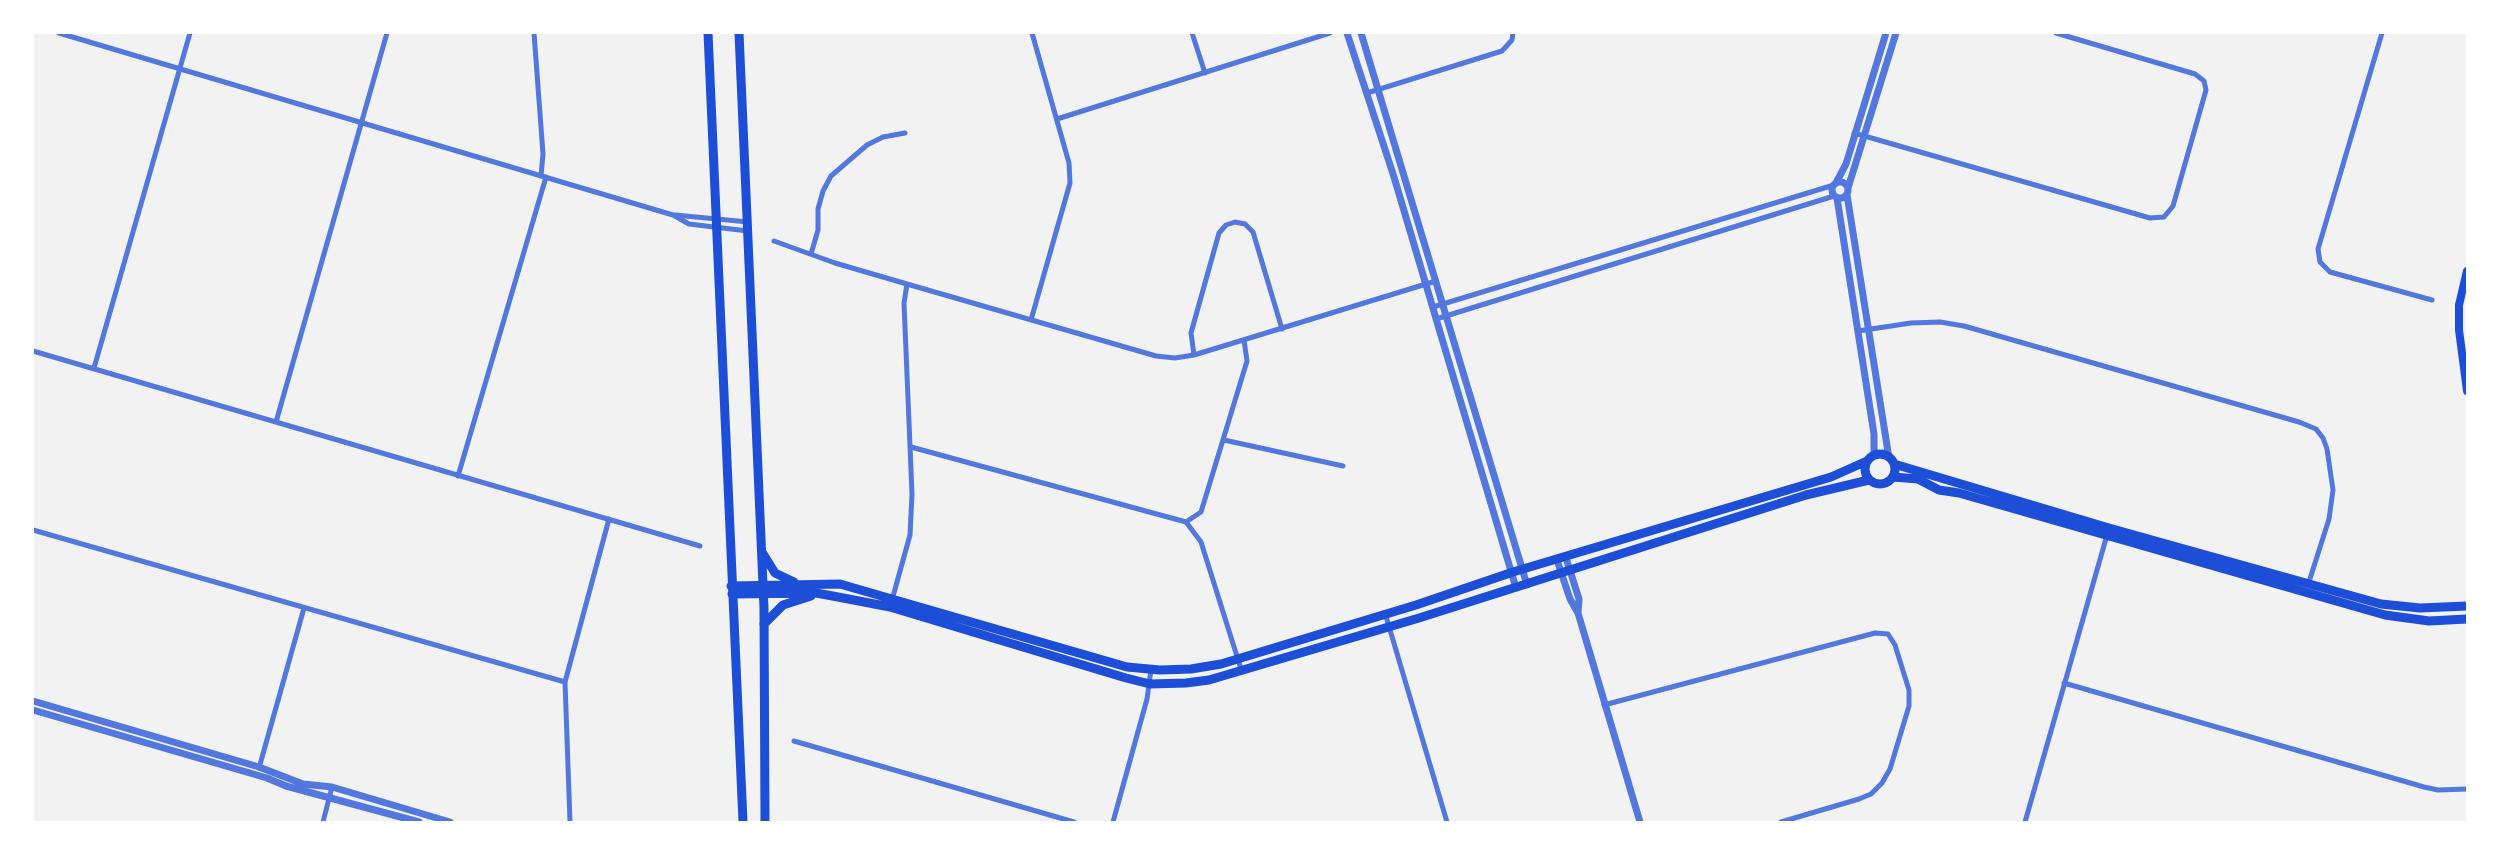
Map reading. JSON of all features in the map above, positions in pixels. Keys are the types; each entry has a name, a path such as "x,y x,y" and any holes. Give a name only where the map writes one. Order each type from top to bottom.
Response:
{"main road":[{"path":"708,33 743,822"},
{"path":"739,33 763,589 765,822"},
{"path":"2467,271 2459,305 2459,330 2467,391"},
{"path":"763,589 799,583 840,584 891,603 1150,684 1209,680 1527,585 1664,540 1776,499 1882,454 1892,461 2108,533 2305,594 2407,620 2467,619"},
{"path":"1869,480 1865,472 1870,458"},
{"path":"1892,461 1893,477"},
{"path":"731,590 763,589 891,603 1127,666 1151,670 1191,669 1238,658 1513,572 1660,529 1851,482 1869,480 1880,485 1893,477 1918,479 1939,490 1959,493 2398,608 2467,606"},
{"path":"1660,529 1664,540"},
{"path":"761,550 775,573 799,583"},
{"path":"764,624 777,609 789,602 822,594"}],"street":[{"path":"59,33 673,215 716,224 748,226"},
{"path":"94,368 190,33"},
{"path":"276,422 387,33"},
{"path":"458,476 543,176 534,33"},
{"path":"1031,320 1070,183 1070,163 1032,33"},
{"path":"1192,33 1204,73"},
{"path":"1057,119 1330,33"},
{"path":"1347,33 1433,308 1516,588"},
{"path":"1360,33 1527,585"},
{"path":"1367,93 1503,51 1512,40 1513,33"},
{"path":"1870,458 1871,418 1835,197 1835,184 1846,164 1886,33"},
{"path":"1847,192 1896,33"},
{"path":"1854,133 2150,218 2164,217 2173,206 2206,90 2204,81 2196,74 2056,33"},
{"path":"2382,33 2318,249 2320,262 2330,272 2432,300"},
{"path":"1879,58 1888,61"},
{"path":"811,254 818,230 818,209 823,191 831,176 867,145 883,137 904,133"},
{"path":"1433,308 1844,183 1881,416 1892,461"},
{"path":"1436,319 1847,192"},
{"path":"673,215 689,224 748,226"},
{"path":"1194,355 1191,333 1219,233 1226,225 1235,222 1245,224 1253,232 1282,329"},
{"path":"774,241 907,284 1156,356 1175,358 1194,355 1245,340 1436,281"},
{"path":"1846,258 1855,257"},
{"path":"891,603 910,534 911,447 904,303 907,284"},
{"path":"1858,331 1911,323 1940,322 1964,326 2299,422 2316,429 2323,438 2333,490 2329,519 2305,594"},
{"path":"1186,522 1202,512 1246,361 1245,340"},
{"path":"33,351 700,546"},
{"path":"1871,418 1881,416"},
{"path":"1224,440 1343,466"},
{"path":"911,447 1186,522 1201,542 1241,669"},
{"path":"570,822 565,682 609,519"},
{"path":"33,530 565,682"},
{"path":"2025,822 2108,533"},
{"path":"1562,559 1571,571 1579,599 1578,613"},
{"path":"1562,559 1561,574 1578,613 1640,822"},
{"path":"257,776 304,608"},
{"path":"1385,613 1448,822"},
{"path":"1604,705 1875,633 1888,634 1909,690 1909,706 1890,769 1882,783 1871,794 1781,822"},
{"path":"1113,822 1150,684 1151,670"},
{"path":"2064,683 2424,788 2467,789"},
{"path":"33,701 259,767 303,784 332,787 450,822"},
{"path":"33,710 306,792 330,796 419,822"},
{"path":"794,741 1074,822"},
{"path":"322,822 332,787"}]}
